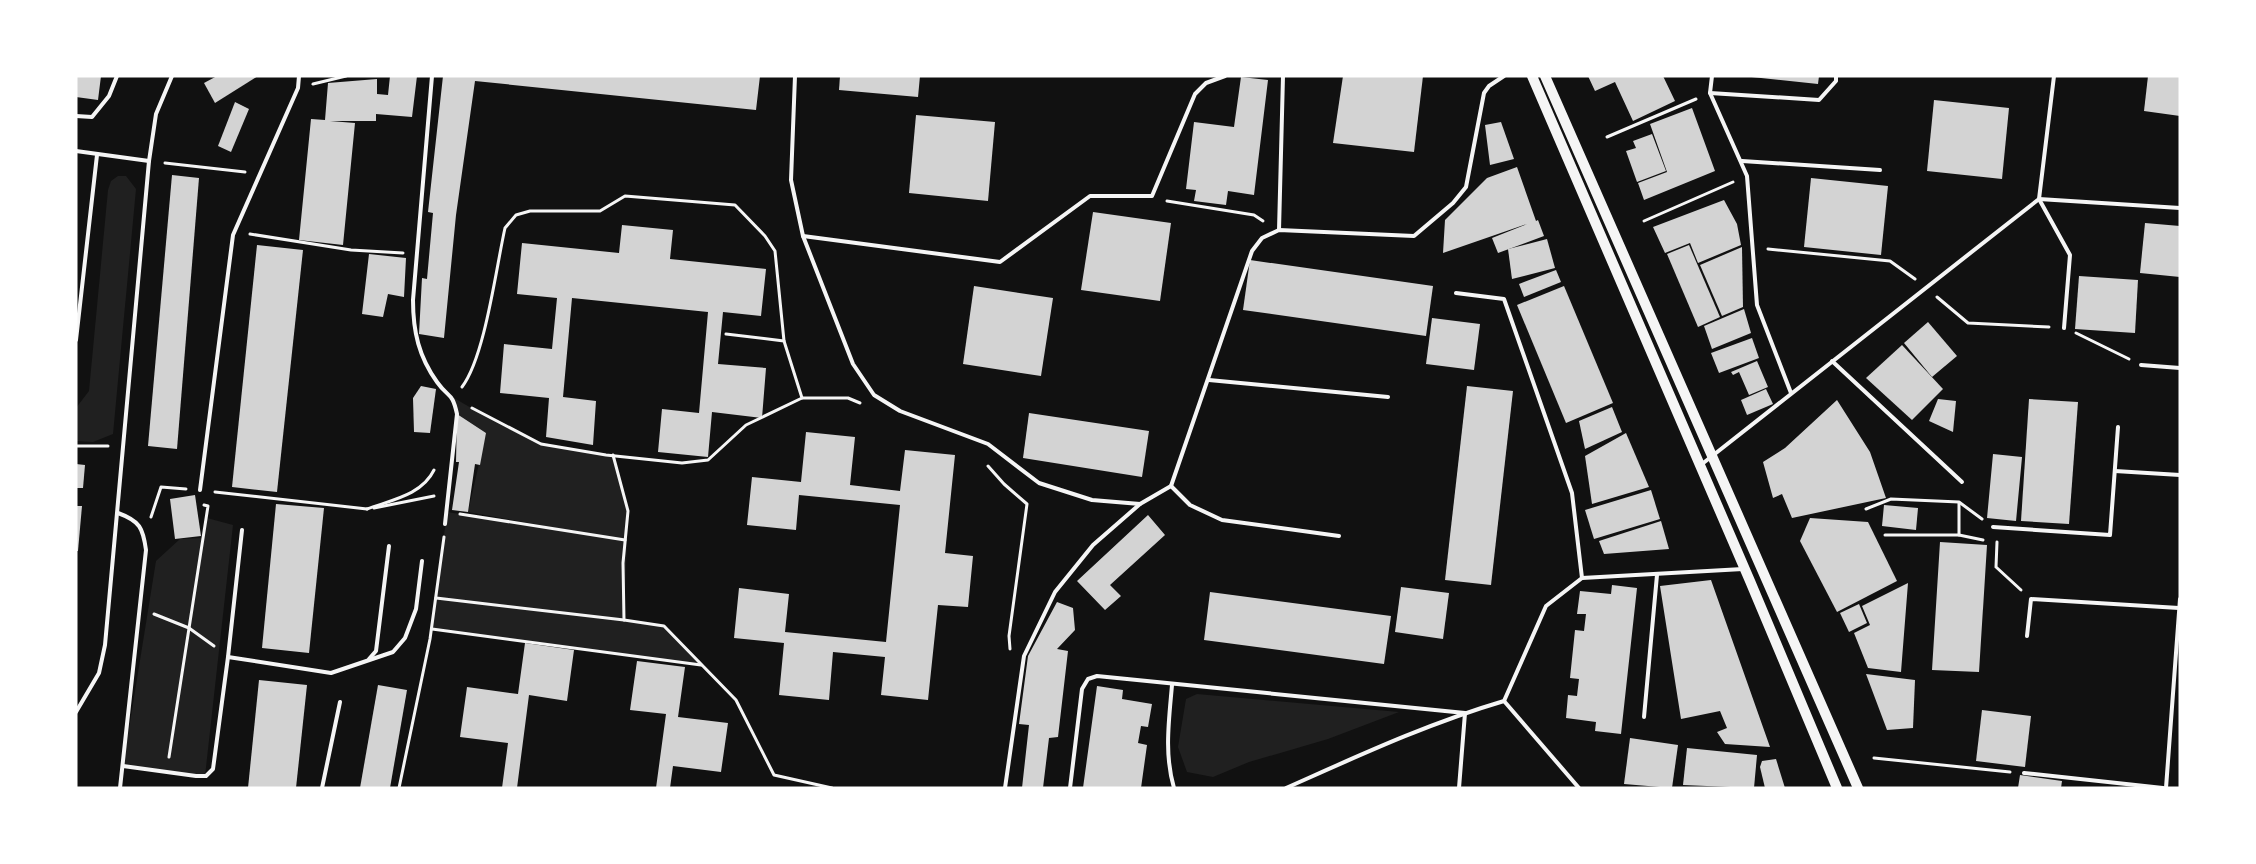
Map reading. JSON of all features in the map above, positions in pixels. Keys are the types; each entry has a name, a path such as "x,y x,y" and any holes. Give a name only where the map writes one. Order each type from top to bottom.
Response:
{"main road":[{"path":"1532,76 1746,569 1837,788"},
{"path":"1545,76 1713,454 1858,788"}],"lane":[{"path":"76,116 92,117 109,96 117,76"},
{"path":"76,712 99,673 104,646 118,513 149,161 156,114 172,76"},
{"path":"200,490 234,232 298,88 299,76"},
{"path":"432,76 413,325 420,353 438,384 454,398 457,417 445,524"},
{"path":"795,76 791,180 803,236 853,364 874,395 900,411 988,444 1039,483 1092,500 1140,504"},
{"path":"803,236 1000,262 1090,196 1152,196 1195,94 1206,83 1225,76"},
{"path":"1279,230 1283,76"},
{"path":"1005,788 1024,656 1055,592 1094,545 1140,504 1171,486 1252,251 1262,238 1279,230 1414,236 1452,203 1466,187 1484,93 1504,76"},
{"path":"1712,76 1710,92 1742,160 1747,176 1757,305 1791,393"},
{"path":"1710,92 1819,100 1836,81 1836,76"},
{"path":"2054,76 2039,198 2070,255 2064,328"},
{"path":"76,151 149,161"},
{"path":"76,340 97,155"},
{"path":"1742,160 1880,170"},
{"path":"1700,465 2039,198 2180,208"},
{"path":"1456,293 1504,299 1572,493 1582,578"},
{"path":"1832,361 1962,482"},
{"path":"2141,365 2180,368"},
{"path":"1209,380 1388,398"},
{"path":"1993,526 2110,535 2118,427"},
{"path":"2115,471 2180,475"},
{"path":"1171,486 1190,505 1222,520 1339,536"},
{"path":"118,513 134,519 145,538 146,550 120,788"},
{"path":"123,766 196,776 206,776 213,769 242,530"},
{"path":"367,660 376,651 389,546"},
{"path":"228,657 331,673 393,652 405,638 416,609 422,561"},
{"path":"1286,788 1379,746 1465,713 1504,701 1546,606 1582,578 1746,569"},
{"path":"1644,717 1658,575"},
{"path":"2027,636 2031,599 2179,608"},
{"path":"2024,773 2165,788 2180,599"},
{"path":"1070,788 1082,689 1088,679 1097,676 1465,713"},
{"path":"1172,685 1167,745 1169,772 1174,788"},
{"path":"1504,701 1579,788"},
{"path":"322,788 340,702"},
{"path":"1459,788 1465,713"}],"path":[{"path":"298,88 346,76"},
{"path":"1607,137 1710,92"},
{"path":"149,161 259,174"},
{"path":"1644,221 1747,176"},
{"path":"802,398 784,341 775,251 764,236 735,205 625,196 600,211 530,211 516,214 505,228 483,334 471,376 454,398 497,423 541,444 682,464 708,460 746,425 802,398 848,398 866,405"},
{"path":"1180,204 1254,216"},
{"path":"234,232 351,250 418,253"},
{"path":"1753,247 1890,261 1968,323 2064,328 2141,365"},
{"path":"726,334 784,341"},
{"path":"76,446 124,447"},
{"path":"613,455 628,511 625,540 624,620"},
{"path":"984,462 1004,484 1027,504 1008,636 1010,656"},
{"path":"367,509 415,491 428,483 436,468"},
{"path":"145,538 160,488 200,490 367,509 449,493"},
{"path":"1866,509 1892,499 1959,502 1993,526"},
{"path":"1959,502 1959,535"},
{"path":"447,512 625,540"},
{"path":"171,748 206,518"},
{"path":"399,788 432,629 445,524"},
{"path":"1885,535 1959,535 1997,542 1996,567 2031,599"},
{"path":"436,598 664,626 740,704 774,775 832,788"},
{"path":"140,608 189,628 228,657"},
{"path":"432,629 702,665"},
{"path":"1874,758 2024,773"}],"shaded area":[{"path":"118,176 126,176 136,189 113,434 93,442 76,441 76,408 89,391 108,190 111,181"},
{"path":"454,398 497,423 541,444 613,455 628,511 624,620 664,626 702,665 432,629 447,512 590,534 468,512 486,433 457,414"},
{"path":"207,518 233,525 205,776 123,766 156,561 180,539 203,538"},
{"path":"1197,694 1399,712 1328,739 1249,762 1213,777 1187,772 1178,747 1186,699"}],"building":[{"path":"76,76 101,76 98,100 76,97"},
{"path":"217,76 258,76 215,103 204,83"},
{"path":"390,76 417,76 412,117 376,114 376,121 330,121 355,123 343,245 299,240 311,119 325,120 328,83 377,79 377,94 388,95"},
{"path":"443,76 760,76 756,110 475,81 456,215 444,338 419,334 422,278 427,279 433,213 428,212"},
{"path":"840,76 920,76 918,97 839,90"},
{"path":"1343,76 1423,76 1414,152 1333,143"},
{"path":"1588,76 1663,76 1675,101 1633,121 1615,82 1595,91"},
{"path":"1742,76 1819,76 1818,84"},
{"path":"2148,76 2180,76 2180,116 2144,111"},
{"path":"1241,77 1268,80 1254,195 1228,191 1226,205 1194,201 1196,190 1186,189 1194,122 1234,127"},
{"path":"1934,100 2009,108 2002,179 1927,171"},
{"path":"235,102 249,109 231,152 218,146"},
{"path":"1692,108 1715,171 1644,200 1638,183 1667,172 1650,124"},
{"path":"916,115 995,122 988,201 909,193"},
{"path":"1501,122 1514,159 1490,165 1485,125"},
{"path":"1652,134 1666,171 1637,182 1626,151 1636,148 1633,141"},
{"path":"1517,167 1536,221 1538,220 1544,236 1498,253 1492,238 1527,224 1443,253 1445,220 1487,178"},
{"path":"172,175 199,178 177,449 148,446"},
{"path":"1811,178 1888,186 1881,255 1804,247"},
{"path":"1724,200 1737,224 1741,245 1698,263 1690,243 1665,253 1653,227"},
{"path":"1093,212 1171,223 1160,301 1081,290"},
{"path":"2145,223 2180,226 2180,277 2140,273"},
{"path":"622,225 673,230 670,259 766,269 761,316 723,312 718,364 766,368 762,418 712,412 708,457 658,452 662,409 699,413 708,312 572,298 563,397 596,401 593,445 546,437 549,398 500,393 504,344 552,349 557,298 517,294 522,243 619,253"},
{"path":"1547,239 1555,268 1512,279 1508,249"},
{"path":"257,245 303,250 277,492 232,487"},
{"path":"1689,245 1720,317 1698,327 1667,254"},
{"path":"1742,247 1743,307 1722,316 1700,265"},
{"path":"369,254 406,258 404,297 388,294 383,317 362,314"},
{"path":"1250,260 1433,286 1426,336 1243,310"},
{"path":"1556,270 1561,282 1524,297 1519,284"},
{"path":"2079,276 2138,280 2135,333 2075,329"},
{"path":"974,286 1053,298 1041,376 963,364"},
{"path":"1564,286 1613,403 1566,423 1517,305"},
{"path":"1744,309 1751,333 1712,349 1704,326"},
{"path":"1432,318 1480,324 1474,370 1426,364"},
{"path":"1928,322 1957,356 1932,377 1904,343"},
{"path":"1752,338 1759,358 1719,373 1711,353"},
{"path":"1902,345 1943,389 1912,420 1866,378"},
{"path":"1757,361 1768,387 1749,395 1739,372 1733,375 1731,372"},
{"path":"421,386 436,389 430,433 414,432 413,398"},
{"path":"1467,386 1513,391 1491,585 1445,580"},
{"path":"1766,389 1773,404 1747,415 1741,400"},
{"path":"1938,399 1956,401 1953,432 1929,421"},
{"path":"2029,399 2078,402 2069,524 2021,521"},
{"path":"1837,400 1870,452 1886,498 1792,518 1782,494 1773,498 1763,462 1785,448"},
{"path":"1612,407 1622,432 1585,449 1579,421"},
{"path":"1029,413 1149,431 1142,477 1023,458"},
{"path":"457,414 486,433 480,465 475,464 468,512 452,510 459,462 456,462"},
{"path":"806,432 855,437 850,485 900,491 905,450 955,455 945,553 973,556 968,607 938,605 928,700 881,695 885,657 833,652 829,700 779,695 784,643 734,638 739,588 789,594 785,632 886,642 900,505 799,495 796,530 747,525 752,477 801,482"},
{"path":"1626,433 1649,487 1592,504 1585,456"},
{"path":"1993,454 2022,457 2016,521 1987,518"},
{"path":"76,464 85,465 83,488 76,488"},
{"path":"1651,490 1660,519 1594,539 1585,510"},
{"path":"195,495 201,536 175,539 170,499"},
{"path":"276,504 324,508 309,653 262,648"},
{"path":"1884,505 1918,508 1916,530 1882,526"},
{"path":"76,506 82,506 78,551 76,551"},
{"path":"1148,515 1165,535 1110,585 1121,596 1105,610 1077,581"},
{"path":"1810,518 1868,522 1897,581 1837,612 1800,541"},
{"path":"1661,521 1669,549 1604,554 1599,541"},
{"path":"1940,542 1987,545 1979,672 1932,670"},
{"path":"1711,580 1770,747 1725,744 1717,732 1727,728 1720,711 1681,719 1660,586"},
{"path":"1908,583 1901,672 1868,668 1854,633 1870,625 1862,606"},
{"path":"1612,585 1637,588 1621,734 1595,731 1596,722 1566,718 1568,695 1577,696 1579,679 1570,678 1575,630 1584,631 1586,614 1577,614 1580,591 1611,594"},
{"path":"1401,587 1449,593 1443,639 1395,632"},
{"path":"1210,592 1391,616 1384,664 1204,640"},
{"path":"1057,602 1073,608 1075,630 1057,649 1068,651 1058,737 1049,738 1043,788 1022,788 1029,725 1019,724 1028,656"},
{"path":"1859,604 1867,623 1849,632 1840,613"},
{"path":"525,643 574,650 567,701 529,695 517,788 502,788 508,743 460,737 467,687 518,694"},
{"path":"637,661 685,667 678,717 728,723 721,772 673,766 670,788 656,788 666,714 630,710"},
{"path":"1866,674 1915,680 1913,728 1887,730"},
{"path":"259,680 307,685 296,788 248,788"},
{"path":"378,685 407,690 390,788 360,788"},
{"path":"1097,686 1123,690 1122,699 1152,704 1148,727 1141,726 1138,743 1147,745 1141,788 1083,788"},
{"path":"1982,710 2031,716 2025,767 1976,761"},
{"path":"1630,738 1678,745 1672,788 1624,784"},
{"path":"1687,748 1757,755 1754,788 1683,785"},
{"path":"1776,759 1785,788 1765,788 1760,767 1762,761"},
{"path":"2020,775 2062,781 2061,788 2018,788"}]}
